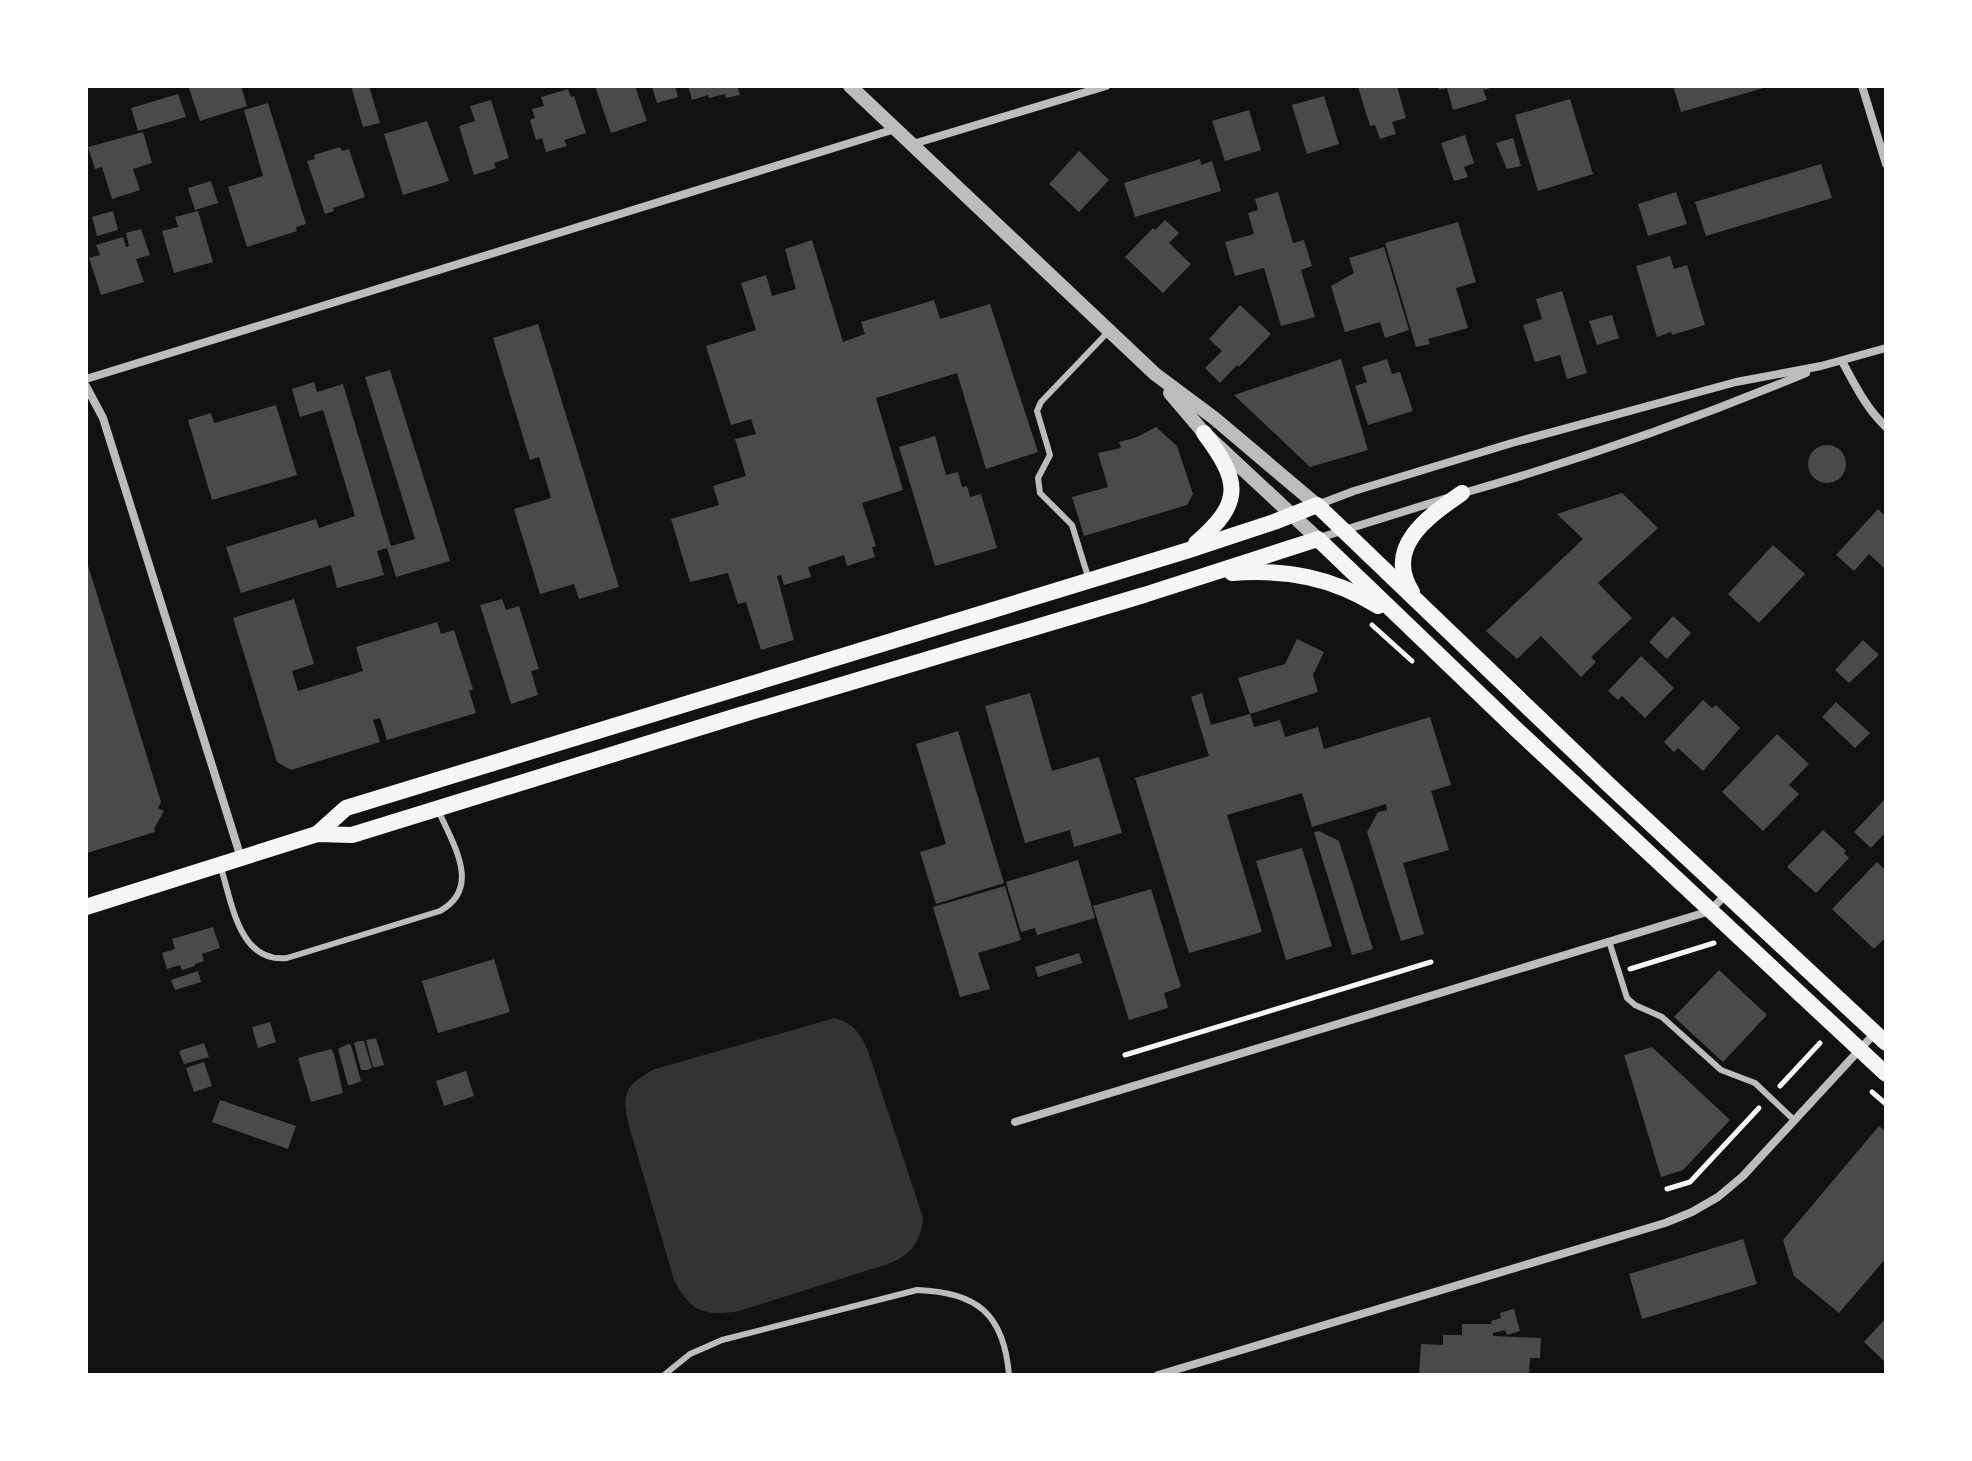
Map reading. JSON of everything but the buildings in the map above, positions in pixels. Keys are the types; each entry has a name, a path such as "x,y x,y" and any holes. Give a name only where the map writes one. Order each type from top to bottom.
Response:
{"main road":[{"path":"1189,550 1218,525 1231,498 1231,474 1204,433"},
{"path":"1419,603 1403,574 1405,552 1422,523 1462,493"},
{"path":"317,834 346,808 1189,550 1317,505 1880,1038"},
{"path":"86,907 317,834 352,835 1318,539 1402,622 1886,1074"},
{"path":"1206,575 1273,571 1312,576 1347,589 1402,622"}],"street":[{"path":"850,86 1155,374 1296,484 1317,505 1512,443 1736,382 1821,366 1886,348"},
{"path":"912,145 1106,86"},
{"path":"1862,86 1886,164"},
{"path":"86,379 895,129"},
{"path":"1842,361 1860,396 1886,427"},
{"path":"1155,374 1204,433 1318,539 1523,477 1743,399 1821,366"},
{"path":"86,386 103,418 241,859"},
{"path":"1015,1122 1710,911 1726,894"},
{"path":"1158,1375 1692,1212 1718,1197 1743,1176 1859,1050 1880,1038"}],"lane":[{"path":"1089,580 1072,525 1042,497 1038,485 1038,478 1050,455 1037,411 1041,402 1109,331"},
{"path":"220,865 244,936 258,953 276,959 287,958 440,911 455,901 463,883 462,872 438,809"},
{"path":"1609,941 1625,994 1631,1002 1662,1017 1721,1070 1755,1083 1794,1120"},
{"path":"664,1375 690,1354 722,1340 917,1290 953,1293 984,1309 998,1326 1006,1348 1009,1375"}],"path":[{"path":"1618,972 1714,943"},
{"path":"1125,1055 1431,962"},
{"path":"1667,1189 1690,1182 1820,1043"}],"shaded area":[{"path":"835,1018 856,1030 868,1051 923,1218 917,1241 903,1257 888,1264 739,1311 716,1313 699,1309 686,1299 674,1280 629,1126 625,1105 628,1091 637,1080 655,1069"}]}
